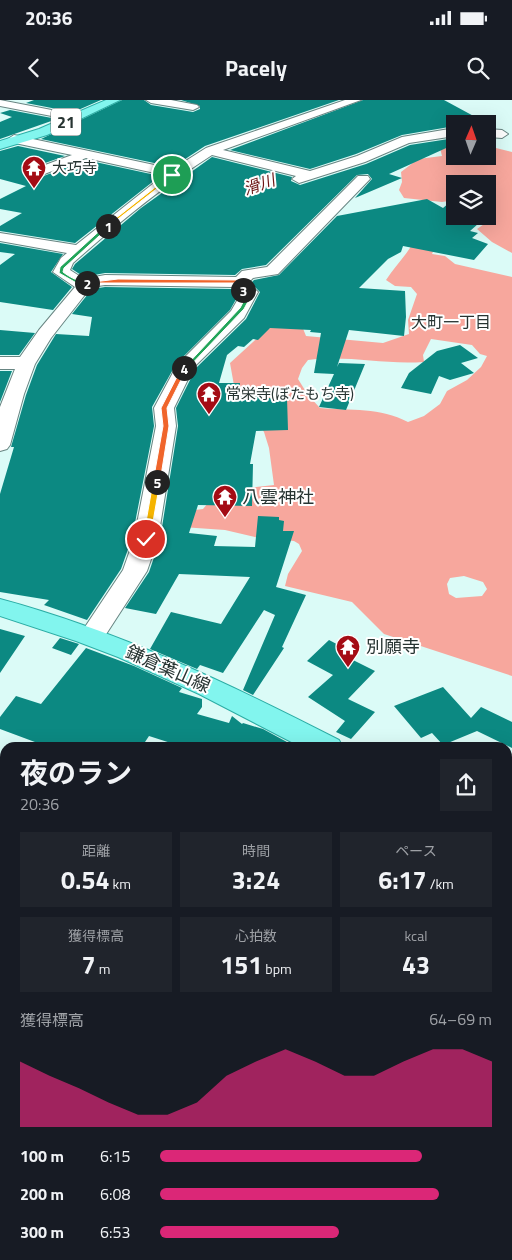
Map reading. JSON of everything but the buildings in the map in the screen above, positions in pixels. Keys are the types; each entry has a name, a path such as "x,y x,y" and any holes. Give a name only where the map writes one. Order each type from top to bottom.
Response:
{"main road":[{"name":"21","path":"0,145 96,100"},
{"name":"21","path":"26,132 115,100"},
{"name":"鎌倉葉山線","path":"0,607 92,636 160,664 317,742"}],"street":[{"path":"151,100 194,107"},
{"path":"0,445 12,398 26,363 40,341 84,287 61,272 61,268 79,250 122,213 175,173 210,151 356,100"},
{"path":"0,103 62,115"},
{"path":"26,132 85,154 175,173"},
{"path":"210,151 237,156 304,177 361,159 406,140 446,133"},
{"path":"496,134 502,134"},
{"path":"34,174 85,154"},
{"path":"92,636 135,571 146,539 166,426 164,408 186,364 238,314 248,274 272,271 363,179 326,170"},
{"path":"0,237 79,250"},
{"path":"74,280 112,280 245,287 273,282"},
{"path":"0,363 26,363"}],"shaded area":[{"path":"446,147 446,165 496,165 496,148 512,152 512,253 492,242 477,229 483,225 496,225 496,175 446,175 446,201 404,198 399,190 402,182 401,172 418,159 442,156 440,148"},
{"path":"438,240 432,254 445,256 455,264 512,277 512,676 384,634 352,602 285,586 288,574 302,551 299,544 294,541 259,538 225,530 182,527 180,512 203,509 218,491 274,485 269,448 264,432 235,391 230,363 263,333 269,321 300,321 306,336 383,343 409,334 408,320 417,294 411,287 395,286 386,280 413,243","holes":["431,339 472,345 480,354 487,356 481,367 467,380 447,391 440,404 424,416 408,422 376,412 320,408 308,395 298,379 302,368 308,360 338,359 409,363 424,362 423,355","464,576 483,582 487,589 482,596 456,598 449,594 447,584 450,578"]}],"place":[{"name":"大巧寺","path":"34,189"},
{"name":"常栄寺(ぼたもち寺)","path":"209,415"},
{"name":"八雲神社","path":"225,518"},
{"name":"別願寺","path":"348,668"}],"district":[{"name":"大町一丁目","path":"451,322"}],"route":[{"path":"146,539 166,426 164,408 186,364 238,314 250,292 242,288 240,282 105,280 81,284 61,272 61,268 66,261 122,213 172,175"}],"water label":[{"name":"滑川","path":"259,184"}]}
